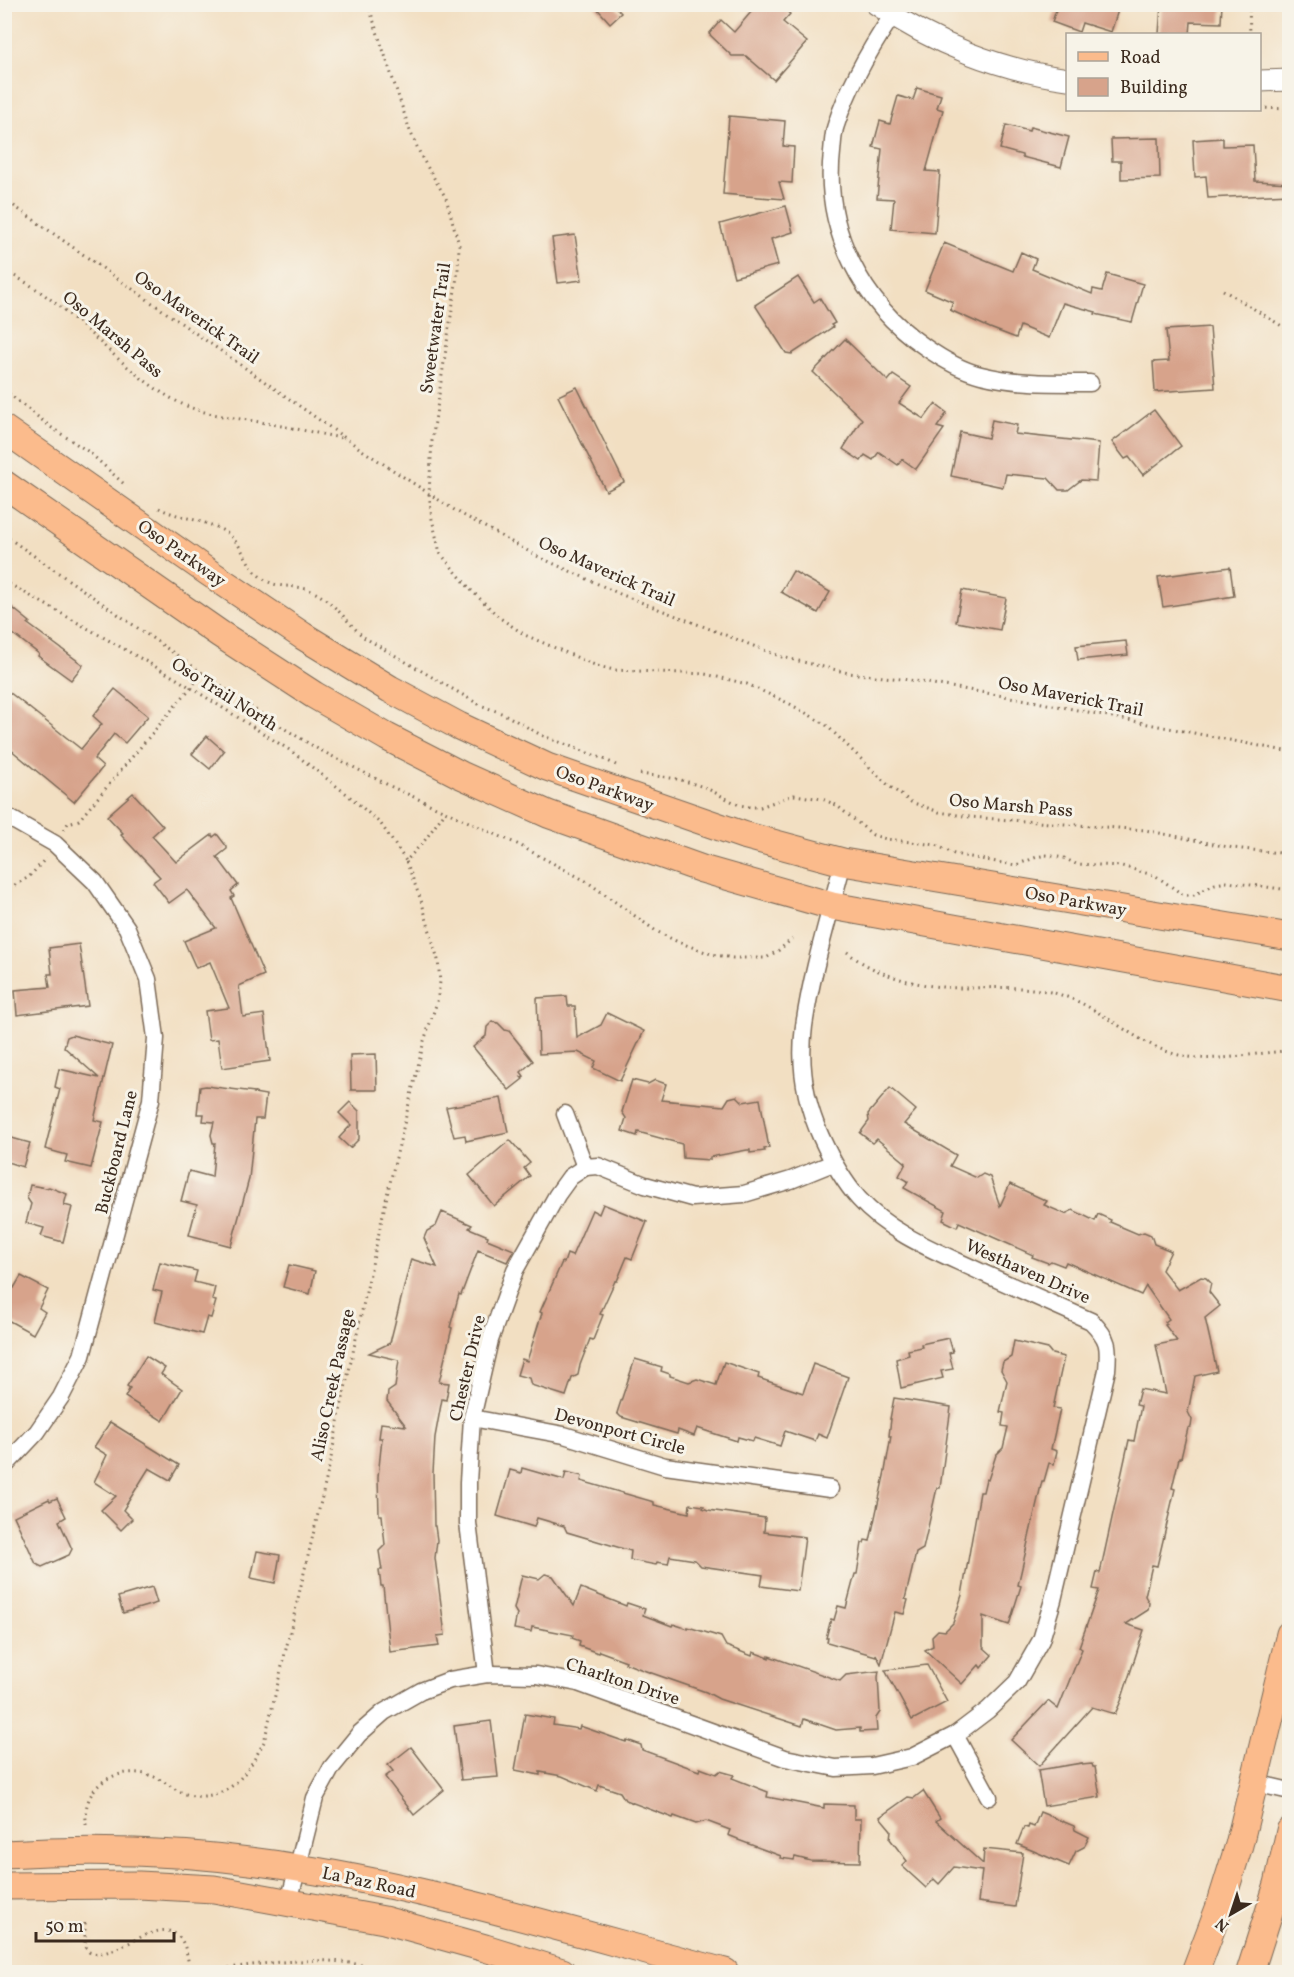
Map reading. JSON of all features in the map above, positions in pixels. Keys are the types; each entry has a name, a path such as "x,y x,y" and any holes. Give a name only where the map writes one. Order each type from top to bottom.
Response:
{"main road":[{"name":"Oso Parkway","path":"4,429 303,636 390,689 459,726 547,767 743,835 843,862 1290,937"},
{"path":"4,484 285,677 387,737 461,775 548,814 702,869 832,906 1290,989"},
{"path":"1196,1972 1221,1903 1255,1783 1290,1634"},
{"path":"1250,1972 1278,1884 1290,1831"},
{"name":"La Paz Road","path":"4,1854 49,1851 130,1852 228,1858 297,1867 449,1899 724,1972"},
{"name":"La Paz Road","path":"4,1887 139,1885 214,1889 384,1920 562,1972"}],"street":[{"path":"1066,79 1005,67 959,49 884,10 835,126 831,192 835,217 854,270 878,306 908,335 942,359 980,375 1028,383 1090,383"},
{"path":"1261,81 1290,80"},
{"name":"Buckboard Lane","path":"4,814 55,844 95,882 127,928 148,979 156,1038 151,1100 82,1356 61,1397 37,1431 8,1464"},
{"name":"Westhaven Drive","path":"843,862 822,937 802,1054 804,1087 812,1118 833,1163 859,1199 893,1228 939,1253 1091,1321 1104,1335 1109,1349 1104,1382 1053,1600 1041,1640 1017,1682 988,1710 955,1736"},
{"path":"565,1114 585,1167 598,1166 645,1185 692,1198 744,1194 791,1180 833,1163"},
{"name":"Chester Drive","path":"487,1674 468,1523 472,1418 490,1340 515,1270 557,1195 570,1177 585,1167"},
{"name":"Devonport Circle","path":"472,1418 564,1435 665,1466 830,1489"},
{"name":"Charlton Drive","path":"289,1902 315,1798 332,1767 359,1734 384,1712 421,1691 450,1680 487,1674 536,1675 578,1683 785,1758 836,1768 872,1766 912,1757 955,1736"},
{"path":"955,1736 989,1797"},
{"path":"1255,1783 1290,1791"}],"path":[{"name":"Sweetwater Trail","path":"368,4 410,131 427,166 447,198 459,245 458,270 432,441 429,493"},
{"path":"1249,4 1250,33"},
{"path":"1261,108 1290,109"},
{"name":"Oso Maverick Trail","path":"4,199 347,439 456,511 537,556 620,594 782,657 849,673 909,680 1028,700 1290,752"},
{"name":"Oso Marsh Pass","path":"4,271 18,277 62,307 124,365 175,401 201,412 347,439"},
{"path":"1223,290 1290,331"},
{"path":"4,390 52,428 89,452 127,488"},
{"name":"Oso Marsh Pass","path":"429,493 432,519 440,552 471,590 500,618 525,635 597,666 614,670 705,674 747,684 790,704 825,724 889,786 911,802 939,813 970,818 1144,830 1233,848 1290,854"},
{"path":"153,505 176,515 219,528 229,534 256,574 280,587 307,589 321,596 334,606 350,625 378,647 404,659 480,705 504,714 542,735 604,759 622,769"},
{"path":"4,535 267,718 318,749 392,787 547,860 594,886 656,931 711,954 733,958 766,958 779,951 792,939"},
{"name":"Oso Trail North","path":"4,581 192,689 291,752 348,795 381,824 406,861"},
{"path":"68,824 79,820 204,674"},
{"path":"636,773 678,779 704,788 739,805 750,807 760,807 794,795 822,798 873,835 886,839 936,845 954,854 967,857 1016,865 1046,855 1064,858 1076,864 1122,866 1156,876 1182,894 1192,896 1215,884 1227,882 1290,890"},
{"path":"406,861 445,812"},
{"path":"4,891 29,877 46,858"},
{"name":"Aliso Creek Passage","path":"86,1825 88,1801 103,1782 117,1773 150,1775 186,1794 201,1796 221,1793 246,1771 264,1742 330,1463 388,1191 440,982 438,960 423,903 406,861"},
{"path":"847,952 886,974 909,981 959,988 1040,989 1060,994 1097,1010 1138,1038 1172,1054 1202,1059 1290,1051"},
{"path":"85,1923 85,1945 89,1952 96,1954 108,1952 150,1933 166,1930 179,1936 186,1950 190,1972"},
{"path":"198,1972 259,1964 329,1962 351,1963 391,1972"}],"building":[{"path":"593,4 613,4 621,13 610,23"},
{"path":"758,4 778,4 790,14 783,22 807,42 774,80 746,56 732,56 709,34 721,20 734,32"},
{"path":"1058,4 1120,4 1111,32 1082,23 1079,32 1052,22"},
{"path":"1161,4 1222,4 1221,23 1191,22 1190,33 1159,33"},
{"path":"917,88 941,95 937,108 943,110 926,171 940,172 935,233 891,229 894,199 877,198 882,149 873,147 880,121 890,124 898,96 913,100"},
{"path":"729,116 785,121 783,146 794,147 792,183 779,182 784,199 723,194"},
{"path":"1006,125 1029,131 1030,127 1069,137 1061,167 1000,149"},
{"path":"1159,138 1160,178 1121,179 1121,161 1112,161 1111,139"},
{"path":"1223,138 1223,146 1253,145 1255,181 1290,183 1290,194 1208,198 1206,176 1195,177 1193,140"},
{"path":"786,206 793,232 771,239 778,265 734,277 720,224"},
{"path":"575,235 582,280 558,283 552,238"},
{"path":"944,243 1013,271 1021,252 1036,259 1032,269 1092,294 1093,289 1102,291 1107,274 1143,284 1132,322 1095,314 1096,312 1063,303 1049,338 1020,326 1016,338 990,328 950,310 953,302 925,290"},
{"path":"798,277 814,302 820,298 835,323 831,325 833,327 792,354 786,353 755,305"},
{"path":"1210,327 1215,388 1155,392 1153,362 1169,361 1166,330"},
{"path":"845,339 888,381 893,375 911,387 899,403 924,419 935,404 947,413 937,427 944,429 916,469 902,459 898,465 879,452 873,460 865,455 861,461 843,449 862,419 813,372"},
{"path":"577,387 624,482 606,491 558,396"},
{"path":"1154,410 1181,446 1143,475 1129,457 1125,459 1112,442"},
{"path":"992,420 1017,425 1015,434 1099,443 1096,481 1081,480 1068,490 1059,490 1048,478 1006,474 1003,487 951,476 960,432 988,438"},
{"path":"1230,567 1234,596 1163,607 1158,577"},
{"path":"793,571 830,592 818,613 781,592"},
{"path":"962,590 1006,598 1000,630 956,622"},
{"path":"4,601 30,622 28,624 83,665 71,680 4,627"},
{"path":"1126,641 1128,655 1078,660 1076,646"},
{"path":"4,688 81,749 102,724 93,716 115,689 148,716 125,743 114,734 94,759 103,767 74,802 4,744"},
{"path":"207,736 224,751 210,769 192,754"},
{"path":"133,793 163,826 152,836 176,862 212,835 213,837 217,834 227,847 217,857 238,885 231,891 234,896 231,898 264,975 239,986 243,1017 264,1014 270,1061 222,1068 218,1039 209,1040 205,1011 229,1008 210,962 196,968 184,941 216,928 187,890 169,903 153,882 160,877 121,835 123,833 107,816"},
{"path":"79,944 88,1006 17,1015 15,990 50,987 48,974 52,974 49,948"},
{"path":"567,996 568,1006 575,1006 577,1038 601,1025 607,1013 644,1031 620,1081 593,1068 596,1061 578,1052 539,1054 537,998"},
{"path":"492,1022 498,1023 509,1031 533,1061 521,1072 523,1079 509,1090 473,1047 486,1036 487,1027"},
{"path":"72,1035 112,1045 94,1120 103,1122 91,1168 65,1162 67,1155 45,1149 60,1089 55,1087 59,1069 99,1078 64,1047 67,1037"},
{"path":"376,1054 377,1090 351,1090 350,1055"},
{"path":"632,1080 648,1084 655,1080 666,1084 661,1100 724,1106 729,1098 737,1096 743,1102 760,1099 769,1148 764,1149 765,1151 750,1153 750,1150 747,1150 710,1157 710,1160 683,1158 682,1144 638,1132 637,1136 622,1131 626,1118 622,1112"},
{"path":"200,1087 266,1095 263,1119 255,1119 249,1179 231,1246 189,1235 197,1205 181,1201 189,1171 212,1177 215,1143 211,1135 214,1122 203,1121 204,1114 197,1114"},
{"path":"890,1088 916,1110 904,1124 956,1155 950,1166 977,1178 983,1174 990,1177 1000,1206 1010,1184 1047,1201 1044,1205 1065,1214 1073,1210 1095,1221 1098,1214 1138,1234 1144,1232 1151,1235 1154,1244 1171,1251 1162,1270 1178,1290 1201,1277 1206,1278 1211,1283 1209,1292 1220,1306 1205,1318 1217,1371 1195,1376 1188,1412 1192,1420 1191,1427 1188,1428 1181,1458 1179,1458 1172,1488 1175,1489 1157,1566 1152,1565 1145,1596 1149,1603 1148,1610 1126,1624 1144,1630 1121,1701 1115,1714 1092,1707 1039,1766 1011,1740 1048,1701 1058,1709 1082,1649 1079,1647 1099,1590 1093,1589 1097,1572 1100,1573 1129,1440 1134,1441 1141,1406 1136,1405 1140,1389 1166,1394 1156,1345 1177,1341 1165,1325 1169,1319 1146,1286 1141,1295 1066,1262 1064,1266 1032,1257 1033,1255 959,1222 957,1227 943,1220 946,1211 904,1188 908,1181 899,1176 906,1163 877,1139 873,1143 860,1133 869,1121 868,1114"},
{"path":"501,1098 508,1132 466,1141 465,1135 454,1137 446,1107"},
{"path":"350,1102 359,1111 359,1139 350,1148 339,1138 351,1125 339,1113"},
{"path":"8,1137 30,1143 23,1167 4,1161 4,1148"},
{"path":"510,1140 530,1163 524,1168 530,1176 494,1206 469,1175"},
{"path":"30,1185 49,1187 67,1194 64,1205 72,1207 63,1242 41,1236 44,1228 26,1223 31,1204 27,1198"},
{"path":"603,1204 647,1222 632,1259 627,1257 615,1281 600,1314 603,1315 593,1340 590,1339 578,1375 572,1378 566,1396 531,1385 529,1378 517,1375 522,1359 527,1361 542,1313 540,1312 562,1262 564,1263 567,1254 572,1256 592,1210 599,1214"},
{"path":"442,1212 472,1225 469,1228 488,1236 487,1239 514,1250 507,1262 478,1250 461,1295 459,1294 439,1382 449,1383 446,1400 442,1399 435,1437 433,1473 434,1526 437,1540 435,1558 445,1635 437,1636 439,1646 390,1652 383,1586 381,1586 379,1570 382,1570 379,1551 385,1545 382,1515 379,1515 378,1477 382,1438 379,1438 381,1423 406,1426 387,1401 388,1392 395,1387 399,1360 369,1353 390,1343 411,1259 437,1267 424,1238 427,1231 436,1226"},
{"path":"160,1262 197,1271 194,1282 215,1287 212,1300 216,1301 211,1318 207,1317 202,1334 155,1322 162,1292 153,1290"},
{"path":"289,1265 315,1271 310,1294 283,1287"},
{"path":"21,1276 48,1290 39,1308 45,1312 33,1334 4,1318 4,1283 14,1288"},
{"path":"949,1338 953,1352 949,1353 953,1369 941,1371 943,1378 901,1388 896,1359 909,1355 908,1350 922,1347 921,1344"},
{"path":"1014,1341 1048,1349 1052,1354 1064,1357 1053,1408 1060,1409 1051,1449 1057,1451 1054,1464 1049,1463 1044,1481 1042,1481 1018,1585 1021,1586 1009,1625 983,1616 983,1647 992,1655 981,1668 979,1665 962,1684 925,1650 933,1646 932,1636 938,1630 945,1631 953,1623 962,1595 980,1492 983,1492 996,1455 1003,1448 1008,1427 1002,1426 1004,1413 1000,1412 1007,1381 1001,1370 1003,1362 1011,1357"},
{"path":"146,1356 165,1368 161,1374 182,1389 163,1421 125,1397 130,1388 127,1386"},
{"path":"635,1359 662,1367 661,1371 670,1376 689,1382 697,1379 716,1385 724,1362 759,1374 758,1378 803,1393 813,1364 848,1377 827,1438 818,1434 815,1441 785,1431 780,1446 754,1438 753,1441 738,1437 737,1441 697,1428 694,1436 678,1430 677,1434 621,1417 617,1413"},
{"path":"894,1398 951,1407 940,1488 937,1488 923,1549 916,1553 905,1599 908,1600 904,1614 895,1612 881,1664 876,1654 876,1656 827,1642 828,1638 826,1638 831,1619 834,1620 838,1606 846,1608 855,1574 857,1574 862,1543 865,1540 870,1541 891,1436 889,1436 890,1419"},
{"path":"110,1422 179,1465 170,1480 149,1468 123,1510 132,1519 121,1530 101,1510 116,1496 94,1482 107,1455 94,1447"},
{"path":"522,1468 564,1480 566,1472 582,1476 581,1481 654,1502 654,1505 689,1513 690,1504 704,1506 703,1508 708,1510 765,1518 764,1532 805,1537 798,1591 761,1586 763,1575 701,1566 695,1560 670,1556 668,1564 657,1562 656,1565 630,1560 631,1551 567,1532 564,1526 537,1518 534,1527 497,1516 510,1470 521,1473"},
{"path":"57,1498 66,1517 59,1521 72,1549 69,1555 42,1567 36,1564 14,1516 49,1499 50,1501"},
{"path":"257,1551 280,1555 275,1583 251,1578"},
{"path":"545,1574 553,1576 574,1606 581,1588 626,1606 627,1603 645,1609 643,1615 672,1626 673,1624 688,1629 688,1627 721,1637 726,1646 752,1656 753,1652 769,1658 769,1656 840,1681 846,1675 879,1671 880,1712 876,1718 877,1731 860,1732 860,1728 836,1730 804,1719 802,1726 719,1699 706,1692 625,1663 626,1661 579,1646 580,1641 572,1638 573,1635 532,1627 531,1632 514,1629 517,1614 514,1609 522,1575 539,1579"},
{"path":"152,1587 157,1603 123,1613 118,1597"},
{"path":"927,1665 947,1702 912,1720 885,1670"},
{"path":"525,1714 554,1719 553,1725 579,1729 580,1726 626,1742 627,1740 641,1745 642,1750 699,1771 700,1768 716,1774 720,1771 734,1775 732,1778 768,1792 767,1797 824,1808 824,1804 854,1805 854,1819 861,1819 860,1862 780,1858 781,1856 728,1835 730,1830 706,1821 696,1824 674,1816 673,1818 625,1800 620,1792 599,1785 597,1791 562,1776 515,1770"},
{"path":"491,1721 498,1777 461,1780 454,1726"},
{"path":"411,1747 444,1790 414,1815 385,1777 393,1771 388,1765"},
{"path":"1082,1763 1082,1765 1092,1764 1095,1767 1100,1797 1044,1806 1038,1770"},
{"path":"923,1791 940,1818 936,1821 983,1864 984,1849 1023,1853 1015,1907 978,1902 982,1871 954,1867 939,1884 934,1879 926,1888 902,1866 907,1861 890,1839 891,1830 880,1817 908,1797 914,1798"},
{"path":"1040,1812 1074,1826 1075,1830 1089,1837 1084,1847 1076,1851 1069,1866 1017,1844 1024,1827 1028,1828 1029,1825 1034,1827"}]}
